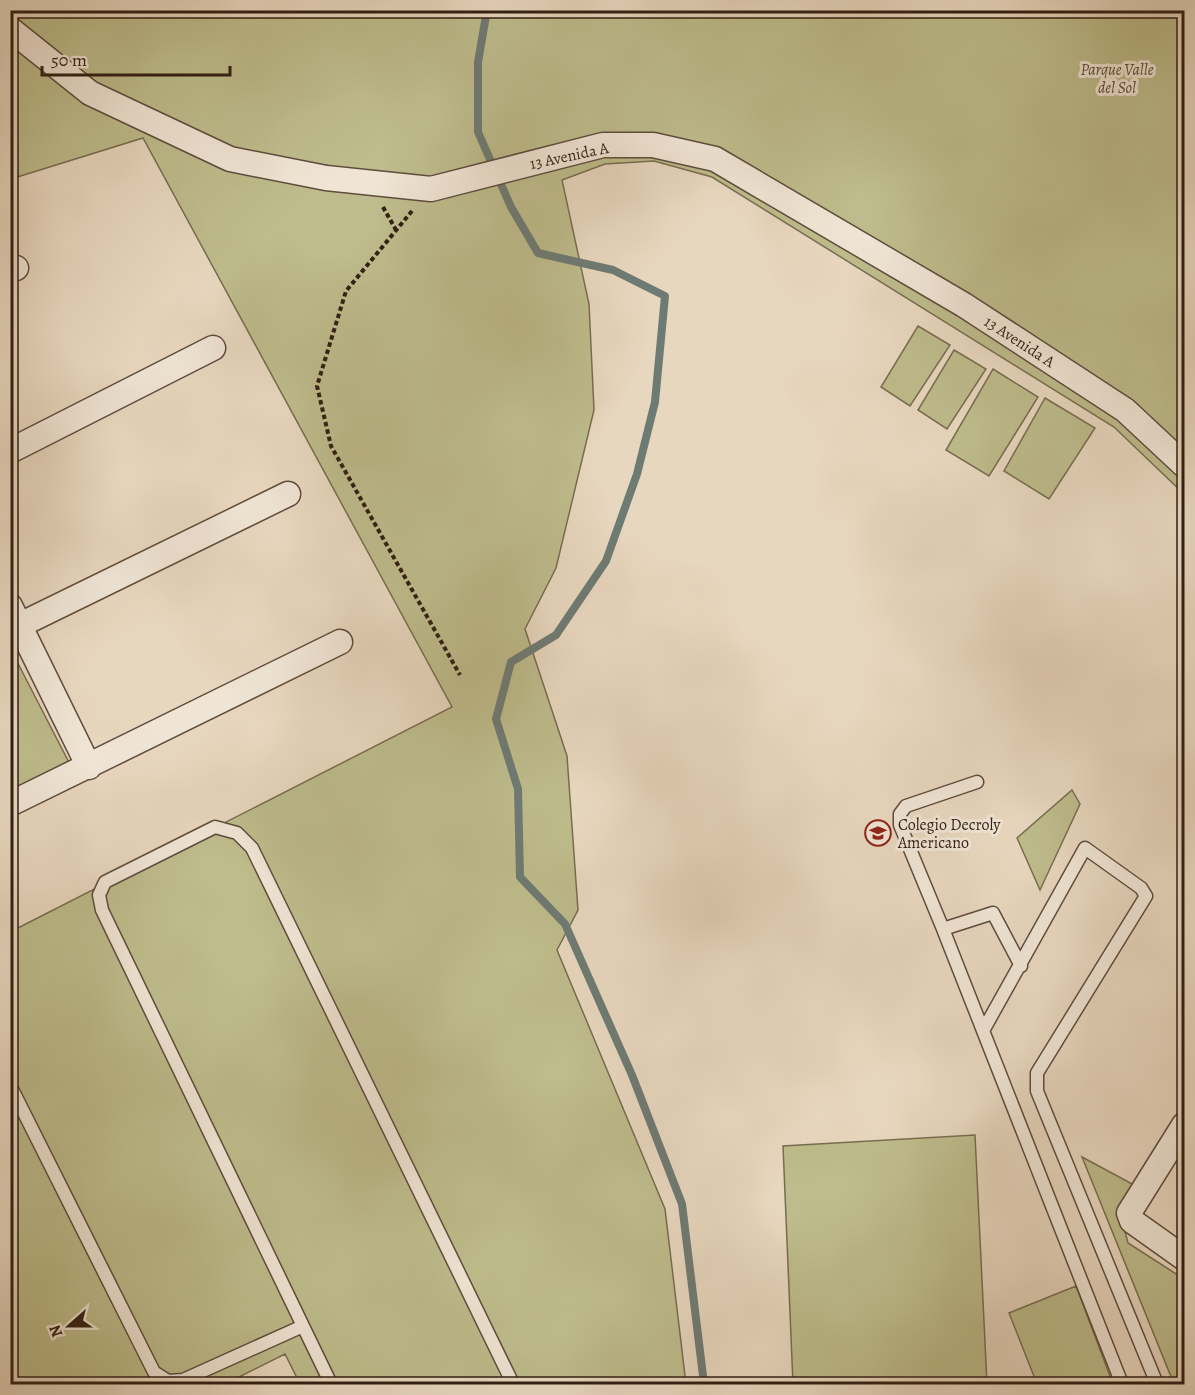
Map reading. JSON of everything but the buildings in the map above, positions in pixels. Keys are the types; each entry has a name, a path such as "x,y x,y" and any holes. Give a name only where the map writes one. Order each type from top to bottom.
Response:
{"street":[{"name":"13 Avenida A","path":"10,29 90,93 230,159 326,178 431,189 603,145 653,145 715,159 964,305 1125,410 1185,465"},
{"path":"10,451 213,348"},
{"path":"89,767 16,616 288,494"},
{"path":"10,804 340,642"},
{"path":"1185,1125 1129,1213 1132,1221 1185,1258"}],"lane":[{"path":"977,782 906,807 900,814 900,825 984,1029 1122,1384"},
{"path":"331,1384 102,910 99,895 105,882 215,827 237,832 252,848 513,1384"},
{"path":"984,1029 1085,848 1141,888 1146,896 1037,1073 1037,1091 1157,1384"},
{"path":"943,929 993,913 1021,966"},
{"path":"10,1085 153,1372 168,1381 183,1380 303,1326"}],"path":[{"path":"431,189 346,291 317,386 331,446 460,675"}],"green space":[{"name":"Parque Valle del Sol","path":"11,11 1184,11 1184,494 1114,427 712,177 654,161 605,164 562,180 589,304 594,410 556,568 525,629 567,756 578,910 557,950 665,1209 686,1384 300,1384 285,1354 225,1384 11,1384 10,932 452,707 143,138 11,179"},
{"path":"918,326 950,345 910,406 881,387"},
{"path":"954,350 986,369 947,429 918,410"},
{"path":"993,369 1038,397 989,476 946,450"},
{"path":"1045,398 1095,428 1049,499 1004,471"},
{"path":"10,648 76,776 10,811"},
{"path":"1072,790 1080,804 1040,890 1017,838"},
{"path":"975,1135 987,1384 793,1384 783,1146"},
{"path":"1082,1157 1136,1186 1121,1216 1128,1243 1184,1279 1184,1384 1174,1384"},
{"path":"1076,1286 1113,1384 1037,1384 1009,1313"}],"waterway":[{"path":"487,10 478,62 478,132 511,207 538,253 613,270 665,296 655,402 637,474 606,561 556,635 511,662 496,719 518,789 520,877 565,924 632,1075 682,1204 704,1384"}],"place":[{"name":"Colegio Decroly Americano","path":"878,833"}]}
